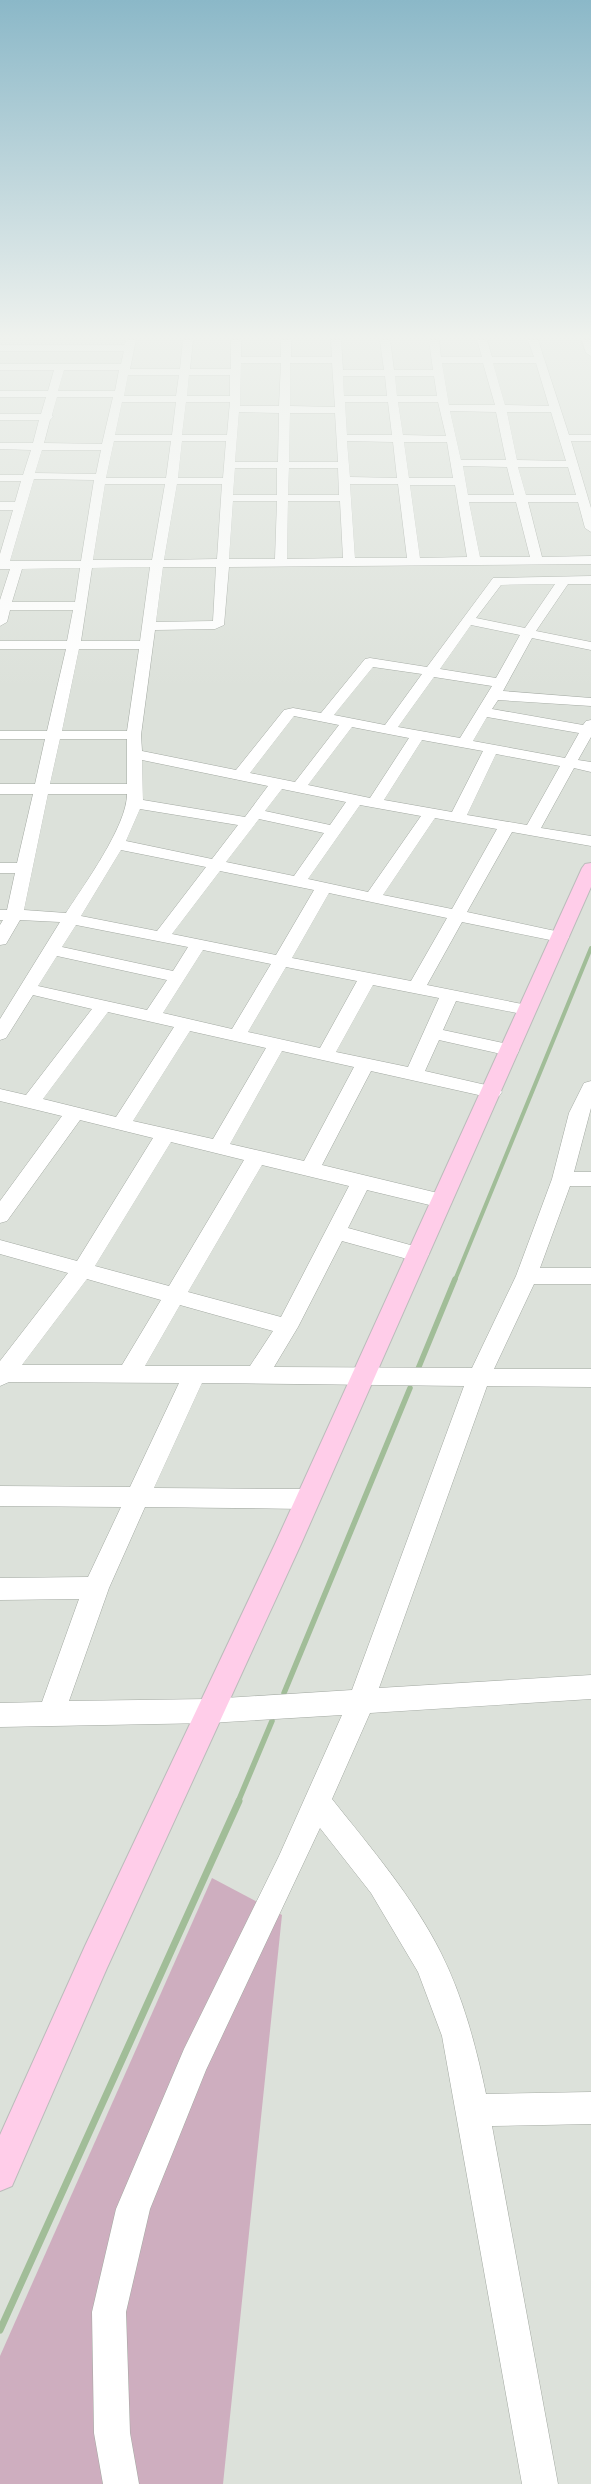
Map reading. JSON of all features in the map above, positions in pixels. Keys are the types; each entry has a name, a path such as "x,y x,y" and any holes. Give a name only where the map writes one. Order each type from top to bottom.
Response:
{"main road":[{"path":"0,2174 96,1957 307,1499 492,1092 591,868"}],"street":[{"path":"36,456 2,565 591,560"},
{"path":"0,940 7,915 24,868 54,735 73,645 105,456"},
{"path":"0,1034 117,844 135,796 134,735 150,626 156,564 168,512 174,456"},
{"path":"150,626 218,624 224,564 231,456"},
{"path":"281,562 283,456"},
{"path":"343,456 349,562"},
{"path":"400,456 414,561"},
{"path":"454,456 474,560"},
{"path":"510,456 537,560"},
{"path":"569,456 591,528"},
{"path":"455,463 571,464"},
{"path":"230,465 343,465"},
{"path":"0,478 29,477 228,481"},
{"path":"344,480 458,482"},
{"path":"576,481 591,481"},
{"path":"228,498 345,498"},
{"path":"461,498 581,499"},
{"path":"0,506 20,506"},
{"path":"0,622 17,565"},
{"path":"389,729 499,580 591,580"},
{"path":"464,743 484,712 528,633 564,580"},
{"path":"6,606 80,606"},
{"path":"470,621 591,646"},
{"path":"0,645 147,645"},
{"path":"325,717 366,663 374,662 433,670 497,689 591,702"},
{"path":"484,712 589,727 568,762 532,830"},
{"path":"241,774 288,713 349,721 591,767"},
{"path":"299,787 349,721"},
{"path":"374,803 419,734"},
{"path":"0,735 134,735"},
{"path":"457,818 492,748"},
{"path":"135,754 241,774 431,814 591,841"},
{"path":"162,936 279,782"},
{"path":"0,789 42,789 135,796 251,818 334,830"},
{"path":"298,882 356,799"},
{"path":"372,898 431,814"},
{"path":"417,987 507,826"},
{"path":"117,844 560,937"},
{"path":"0,868 24,868"},
{"path":"237,1036 324,888"},
{"path":"7,915 42,915 72,919 528,1010"},
{"path":"152,1017 199,944"},
{"path":"52,950 178,977"},
{"path":"325,1055 368,977"},
{"path":"28,989 492,1092"},
{"path":"414,1074 450,994"},
{"path":"31,1102 103,1006"},
{"path":"122,1124 185,1024"},
{"path":"433,1033 510,1050"},
{"path":"219,1146 277,1044"},
{"path":"310,1169 365,1064"},
{"path":"121,2484 112,2433 109,2312 133,2209 195,2060 289,1866 361,1702 479,1377 527,1276 585,1113 591,1088"},
{"path":"0,1095 219,1146 361,1182 442,1200"},
{"path":"0,1216 75,1113"},
{"path":"1,1374 82,1270 166,1134"},
{"path":"129,1374 257,1156"},
{"path":"562,1179 591,1179"},
{"path":"256,1376 286,1327 337,1232 361,1182"},
{"path":"337,1232 418,1254"},
{"path":"0,1247 286,1327"},
{"path":"527,1276 591,1276"},
{"path":"1,1374 591,1378"},
{"path":"51,1713 96,1588 194,1376"},
{"path":"0,1496 307,1499"},
{"path":"0,1589 96,1588"},
{"path":"0,1715 209,1711 591,1687"},
{"path":"317,1802 380,1883 430,1963 458,2036 473,2110 540,2484"},
{"path":"473,2110 591,2108"}],"shaded area":[{"path":"212,1878 282,1915 223,2484 0,2484 0,2356"}],"waterway":[{"path":"455,1280 591,948"},
{"path":"418,1369 455,1279"},
{"path":"284,1693 410,1388"},
{"path":"238,1802 272,1721"},
{"path":"0,2330 239,1801"}]}
